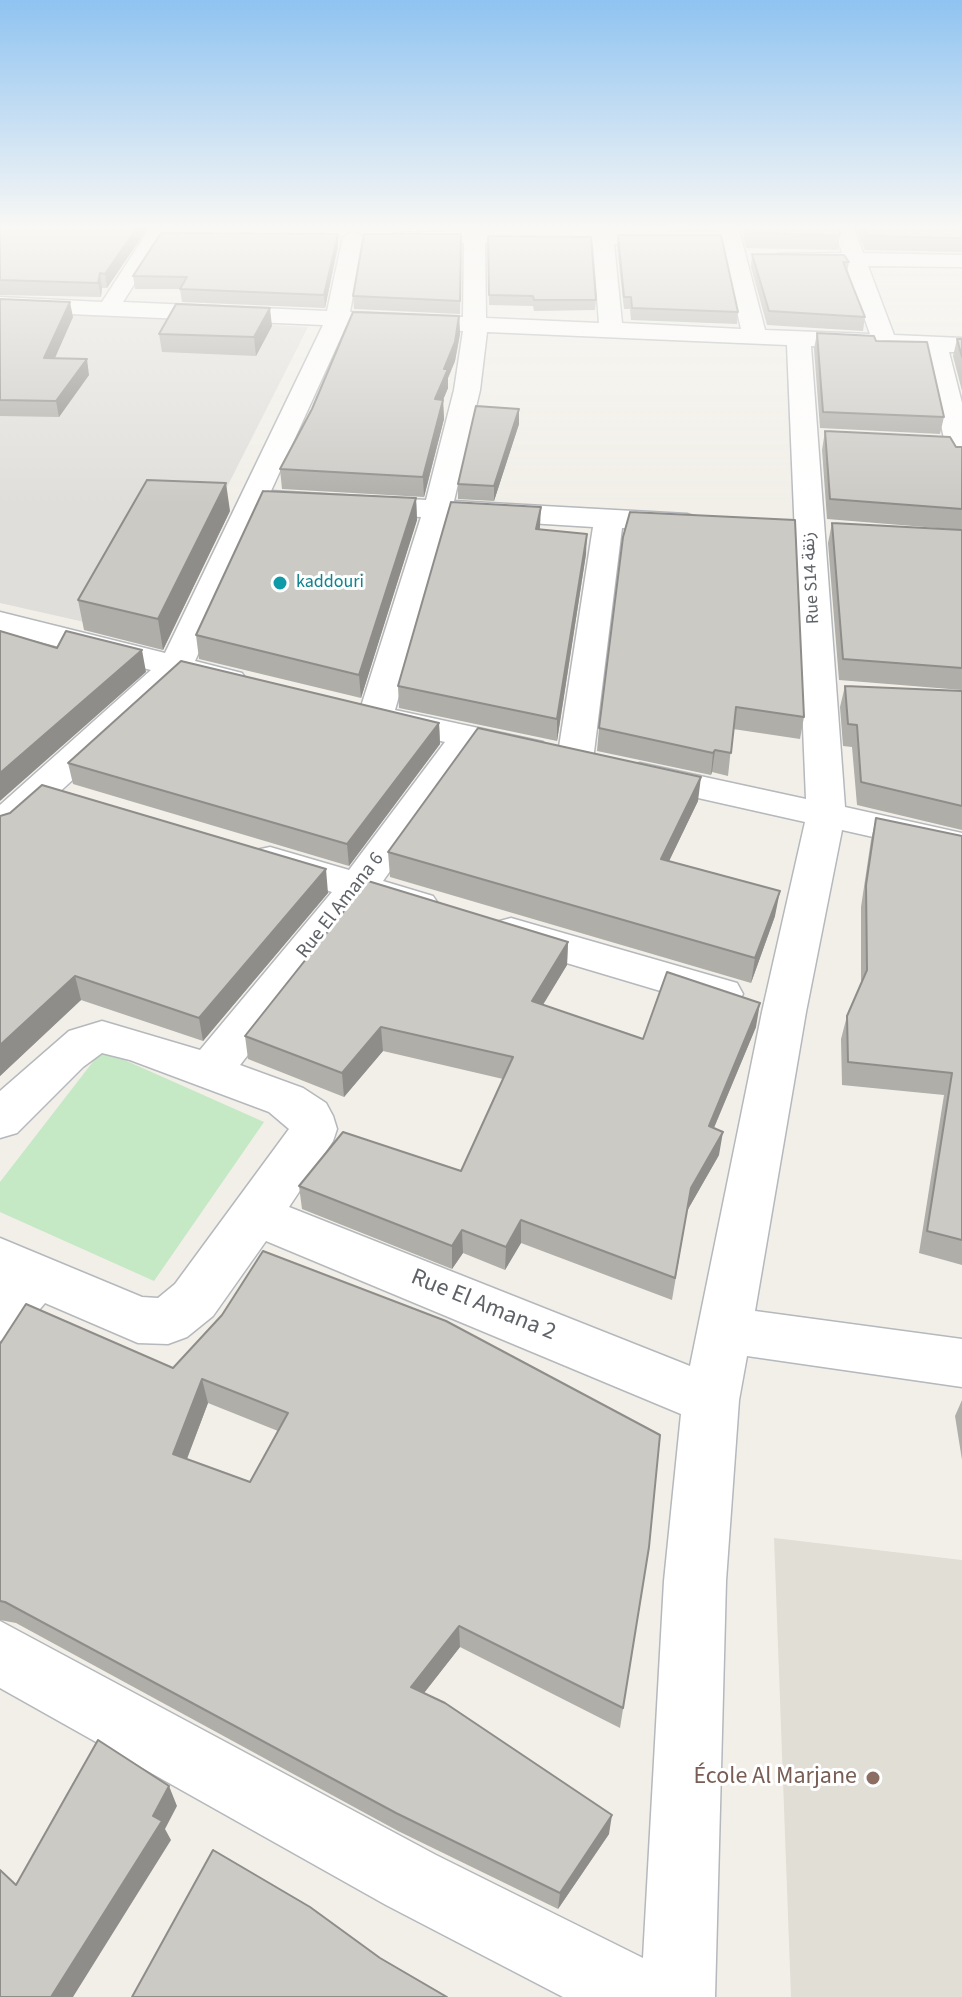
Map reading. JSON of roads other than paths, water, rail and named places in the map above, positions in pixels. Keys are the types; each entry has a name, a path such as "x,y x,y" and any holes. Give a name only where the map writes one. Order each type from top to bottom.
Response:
{"street":[{"path":"320,319 962,345"},
{"path":"474,319 467,390 438,508 362,713 962,845"},
{"path":"610,319 611,331"},
{"path":"750,319 755,338"},
{"path":"876,319 885,343"},
{"path":"16,806 175,667 337,320"},
{"name":"Rue S14 زنقة","path":"678,1997 695,1581 711,1400 784,1012 826,816 833,694 809,530 822,439 799,340"},
{"path":"929,444 961,450 935,344"},
{"path":"255,499 717,525"},
{"path":"575,760 609,518"},
{"path":"0,622 261,688"},
{"name":"Rue El Amana 6","path":"210,1070 358,887 467,737"},
{"path":"16,806 86,803"},
{"path":"232,847 784,1012"},
{"path":"0,1318 18,1267 138,1320 168,1321 194,1300 309,1141 313,1129 309,1116 286,1100 210,1070 102,1037 85,1042 67,1055 1,1118"},
{"name":"Rue El Amana 2","path":"254,1214 711,1400"},
{"path":"725,1330 962,1363"},
{"path":"0,1653 411,1880 641,1997"}],"place":[{"name":"kaddouri","path":"280,583"},
{"name":"École Al Marjane","path":"873,1778"}]}
